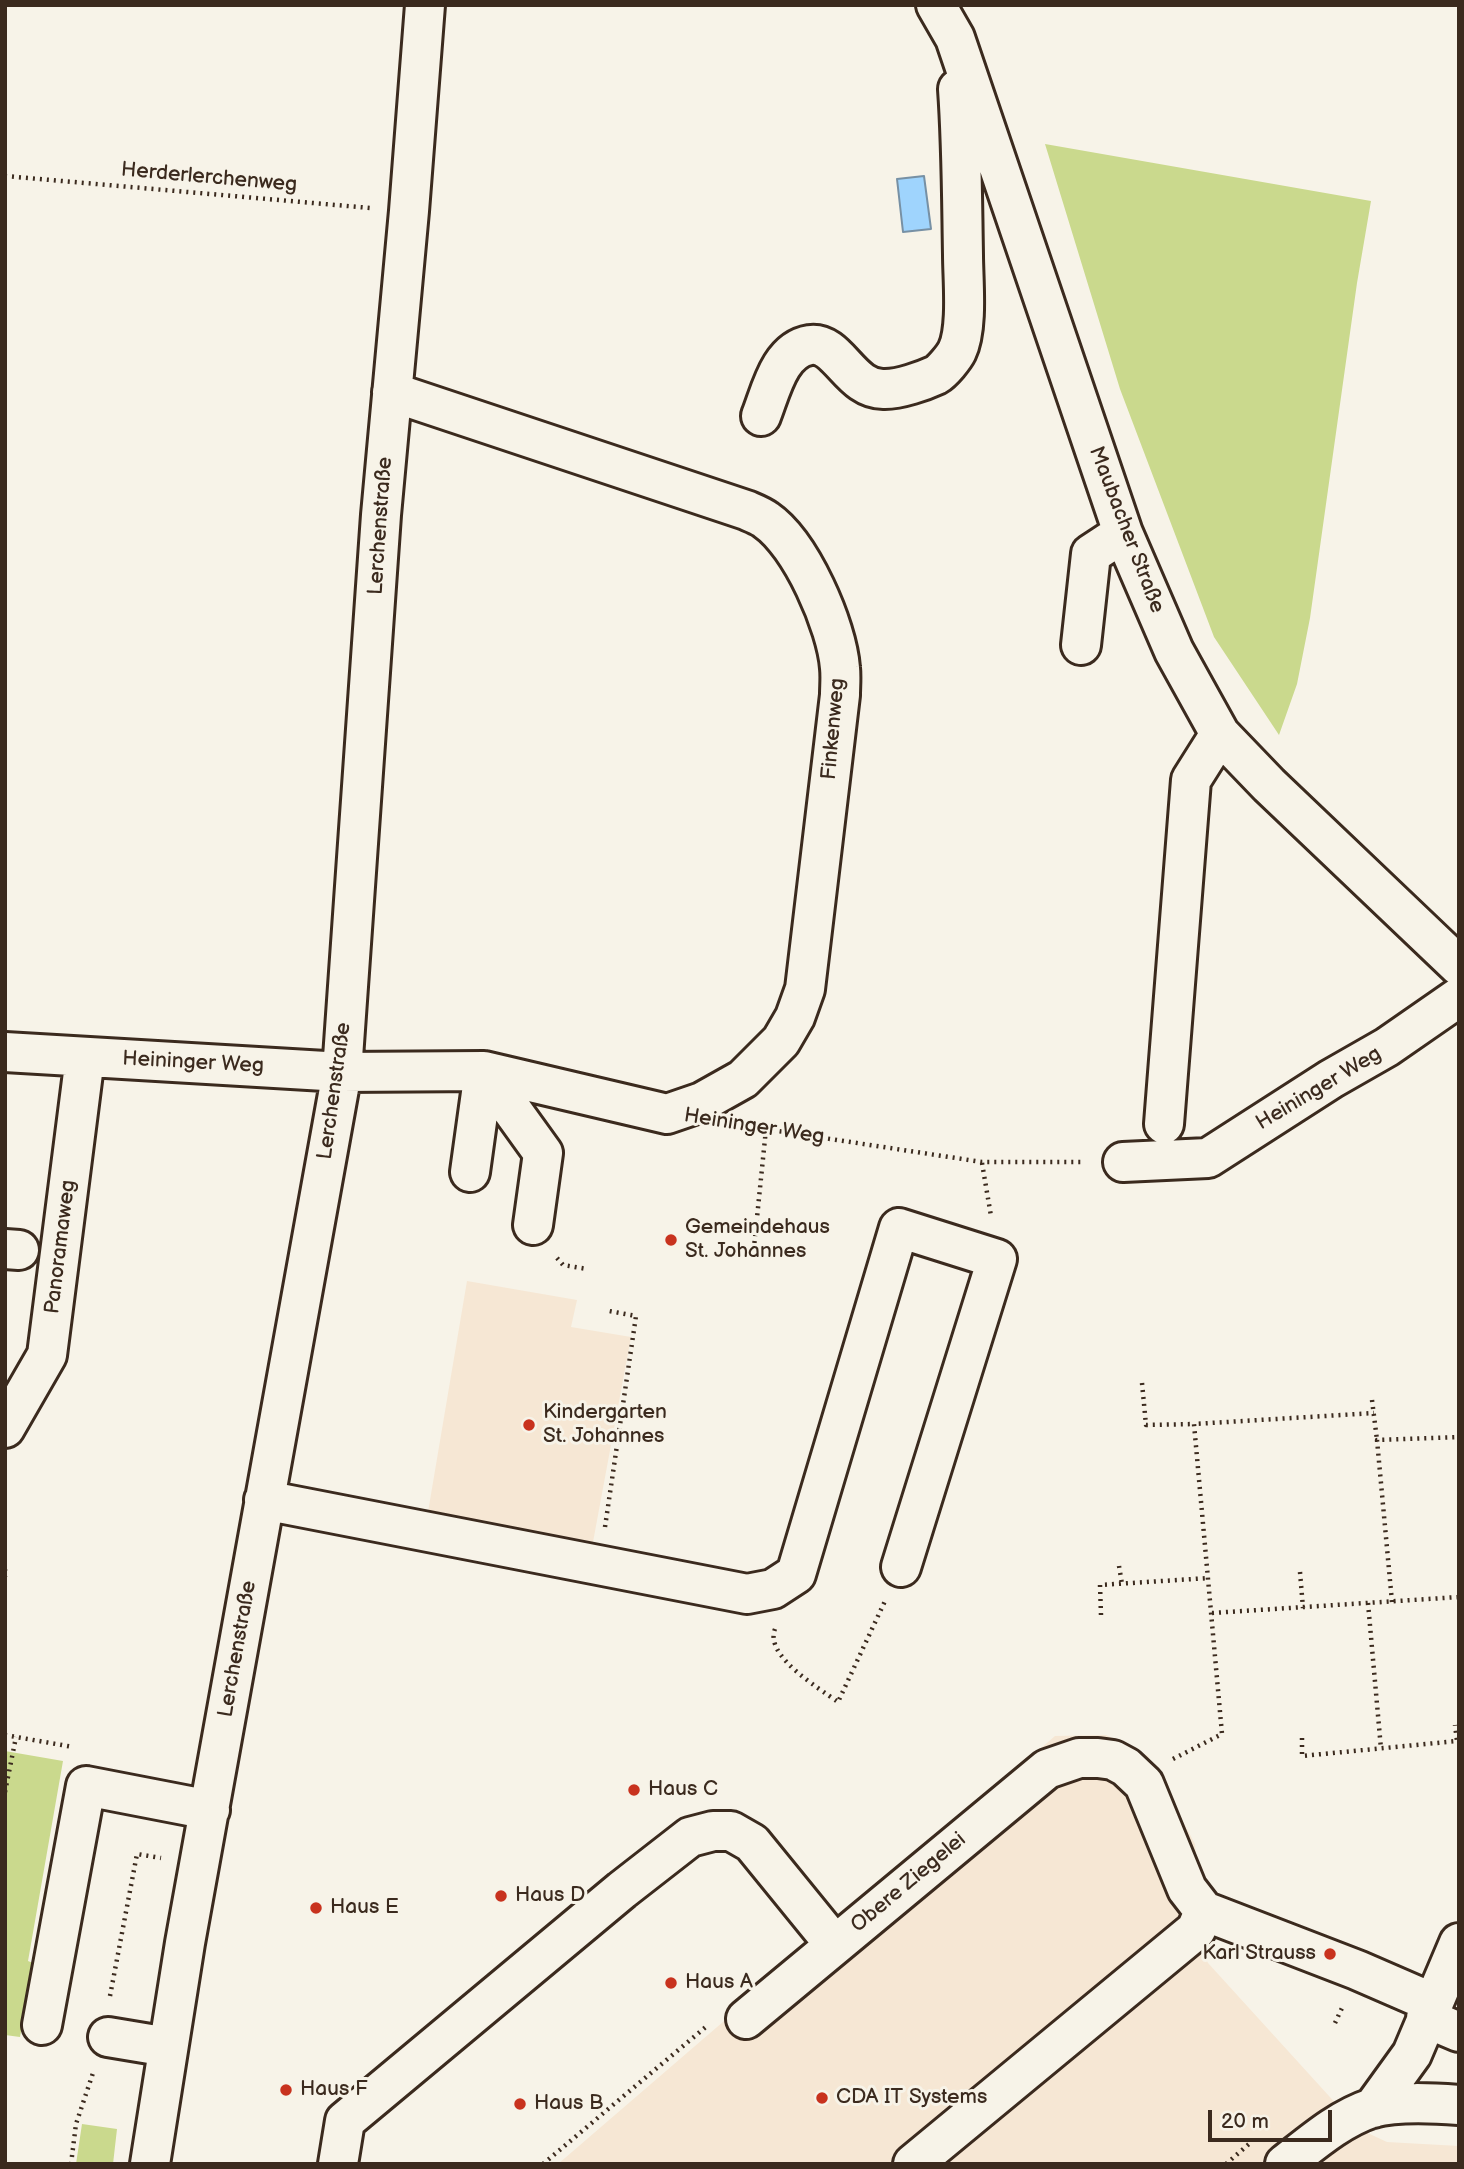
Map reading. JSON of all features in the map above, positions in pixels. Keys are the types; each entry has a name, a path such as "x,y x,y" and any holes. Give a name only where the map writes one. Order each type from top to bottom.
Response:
{"street":[{"name":"Lerchenstraße","path":"150,2164 264,1500 342,1072 380,529 425,5"},
{"name":"Maubacher Straße","path":"936,5 955,38 1123,533 1174,651 1220,734 1269,785 1459,966"},
{"path":"761,416 781,365 792,352 806,346 814,344 831,351 857,379 869,387 884,389 938,374 957,350 964,319 962,134 955,38"},
{"name":"Finkenweg","path":"392,392 747,510 766,519 786,539 802,563 825,611 840,667 840,695 805,989 795,1017 781,1041 743,1079 702,1102 667,1114"},
{"path":"1081,645 1091,554 1123,533"},
{"path":"1164,1124 1191,780 1220,734"},
{"name":"Heininger Weg","path":"1123,1162 1208,1158 1331,1079 1387,1047 1459,997"},
{"name":"Heininger Weg","path":"5,1052 342,1072 484,1072 667,1114"},
{"name":"Panoramaweg","path":"5,1428 47,1355 72,1235 85,1057"},
{"path":"470,1172 484,1072"},
{"path":"484,1072 543,1153 534,1225"},
{"path":"264,1500 599,1566 689,1570 747,1594 773,1589 796,1574 840,1415 899,1228 997,1258 960,1403 894,1581"},
{"name":"Obere Ziegelei","path":"746,2019 1047,1769 1079,1758 1098,1758 1113,1760 1138,1777"},
{"path":"1138,1777 1153,1801 1187,1889 1204,1911 1357,1970 1439,2018"},
{"path":"43,2025 86,1786 210,1811"},
{"path":"338,2164 345,2122 622,1890 690,1837 712,1831 731,1831 752,1843 835,1945"},
{"path":"913,2164 962,2132 1196,1930 1204,1911"},
{"path":"1373,2108 1439,2018 1459,1943"},
{"path":"101,2052 168,2048"},
{"path":"1285,2164 1330,2129 1373,2108 1426,2102 1459,2105"}],"path":[{"name":"Herderlerchenweg","path":"5,176 409,211"},
{"name":"Heininger Weg","path":"741,1125 982,1162 1123,1162"},
{"path":"752,1256 766,1129"},
{"path":"982,1162 997,1258"},
{"path":"599,1566 636,1316 608,1311"},
{"path":"1142,1383 1146,1425 1374,1413"},
{"path":"1372,1400 1392,1602"},
{"path":"1138,1777 1222,1734 1194,1423"},
{"path":"1377,1440 1459,1437"},
{"path":"1119,1566 1122,1584"},
{"path":"5,1569 5,1577"},
{"path":"1300,1572 1303,1608"},
{"path":"1101,1615 1100,1585 1209,1578"},
{"path":"774,1644 783,1660 838,1702 894,1581"},
{"path":"1212,1614 1459,1597"},
{"path":"1368,1603 1381,1749"},
{"path":"1302,1738 1302,1756 1381,1749 1457,1741 1455,1724"},
{"path":"5,1735 77,1748"},
{"path":"5,1792 16,1737"},
{"path":"110,1998 137,1854 164,1858"},
{"path":"543,2164 720,2015 746,2019"},
{"path":"71,2164 76,2124 101,2052"}],"shaded area":[{"name":"Kindergarten St. Johannes","path":"467,1281 577,1300 571,1327 631,1337 593,1542 428,1512"},
{"path":"1106,1735 1148,1756 1195,1844 1203,1952 1208,1963 1359,2129 1387,2142 1459,2146 1459,2164 558,2164 1055,1736"}],"green space":[{"path":"1045,144 1371,201 1310,618 1297,684 1279,735 1214,637 1120,389"},
{"path":"5,1751 63,1761 28,1961 33,1963 20,2037 5,2035"},
{"path":"82,2124 117,2129 113,2164 76,2164"}],"water":[{"path":"924,176 931,229 903,232 897,179"}],"place":[{"name":"Gemeindehaus St. Johannes","path":"671,1240"},
{"name":"Kindergarten St. Johannes","path":"529,1425"},
{"name":"Haus C","path":"634,1790"},
{"name":"Haus D","path":"501,1896"},
{"name":"Haus E","path":"316,1908"},
{"name":"Karl Strauss","path":"1330,1954"},
{"name":"Haus A","path":"671,1983"},
{"name":"Haus F","path":"286,2090"},
{"name":"CDA IT Systems","path":"822,2098"},
{"name":"Haus B","path":"520,2104"}]}
